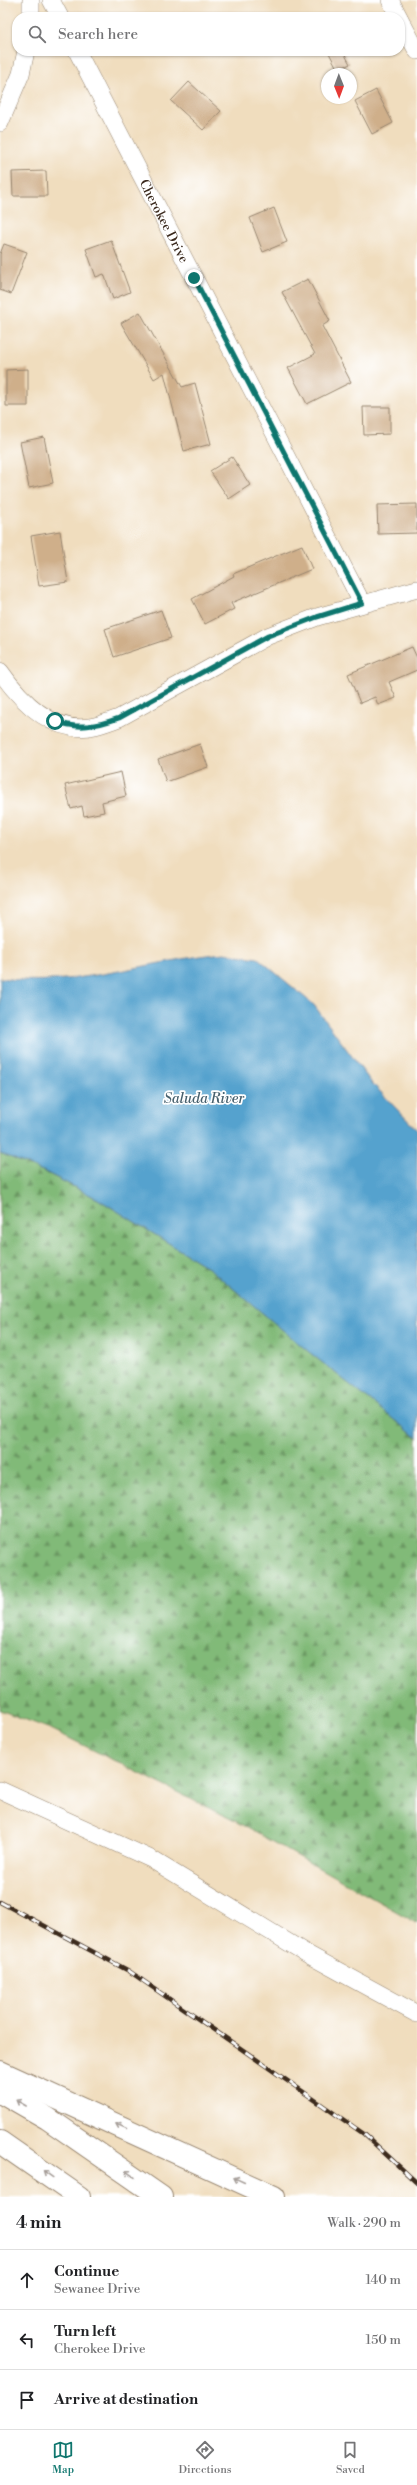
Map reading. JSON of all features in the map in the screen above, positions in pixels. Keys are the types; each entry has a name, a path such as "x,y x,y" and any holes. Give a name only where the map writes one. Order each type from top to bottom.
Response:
{"highway":[{"path":"0,2072 274,2197"},
{"path":"0,2091 47,2118 161,2197"},
{"path":"0,2142 79,2197"}],"street":[{"path":"31,0 31,12"},
{"path":"51,0 57,12"},
{"path":"390,0 398,12"},
{"path":"406,24 417,51"},
{"path":"0,123 21,74 25,56"},
{"name":"Cherokee Drive","path":"80,56 362,603"},
{"path":"0,671 18,696 43,716 68,726 94,727 119,718 268,636 317,617 417,588"},
{"path":"0,1790 151,1859 309,1955 417,2014"}],"green space":[{"path":"0,1153 45,1172 98,1199 210,1269 309,1352 417,1438 417,1923 235,1821 53,1730 0,1710"}],"water":[{"name":"Saluda River","path":"224,953 258,958 314,1005 371,1082 417,1130 417,1438 309,1352 210,1269 98,1199 45,1172 0,1153 0,978 57,980 84,977 168,961"}],"building":[{"path":"331,56 346,56 350,64 342,68 337,68"},
{"path":"189,82 221,111 203,130 171,101"},
{"path":"376,90 393,123 372,134 357,104 357,100"},
{"path":"46,171 47,196 13,196 12,172"},
{"path":"274,208 287,242 263,252 250,218"},
{"path":"111,240 130,292 113,299 104,274 96,277 86,249"},
{"path":"4,244 27,252 11,294 0,290 0,254"},
{"path":"308,279 330,321 322,326 351,382 307,404 288,368 315,354 282,292"},
{"path":"140,312 182,387 195,383 211,444 184,451 164,373 154,379 121,323"},
{"path":"28,369 28,406 6,406 6,370"},
{"path":"363,407 390,407 390,434 364,435"},
{"path":"44,437 53,483 29,488 20,442"},
{"path":"232,457 250,485 229,499 210,471"},
{"path":"417,504 417,533 378,534 377,505"},
{"path":"60,531 68,582 39,586 31,536"},
{"path":"302,545 312,569 231,603 234,609 205,624 192,599 234,576 233,574"},
{"path":"161,610 171,638 114,657 105,629"},
{"path":"412,647 417,658 417,670 389,682 396,698 378,705 375,697 360,703 348,674"},
{"path":"200,744 208,767 166,782 158,759"},
{"path":"121,772 126,796 102,802 104,812 84,816 82,806 71,809 65,785"}],"railway":[{"path":"0,1902 129,1971 364,2134 417,2183"}],"route":[{"path":"55,721 68,726 94,727 119,718 268,636 317,617 362,603 194,278"}]}
